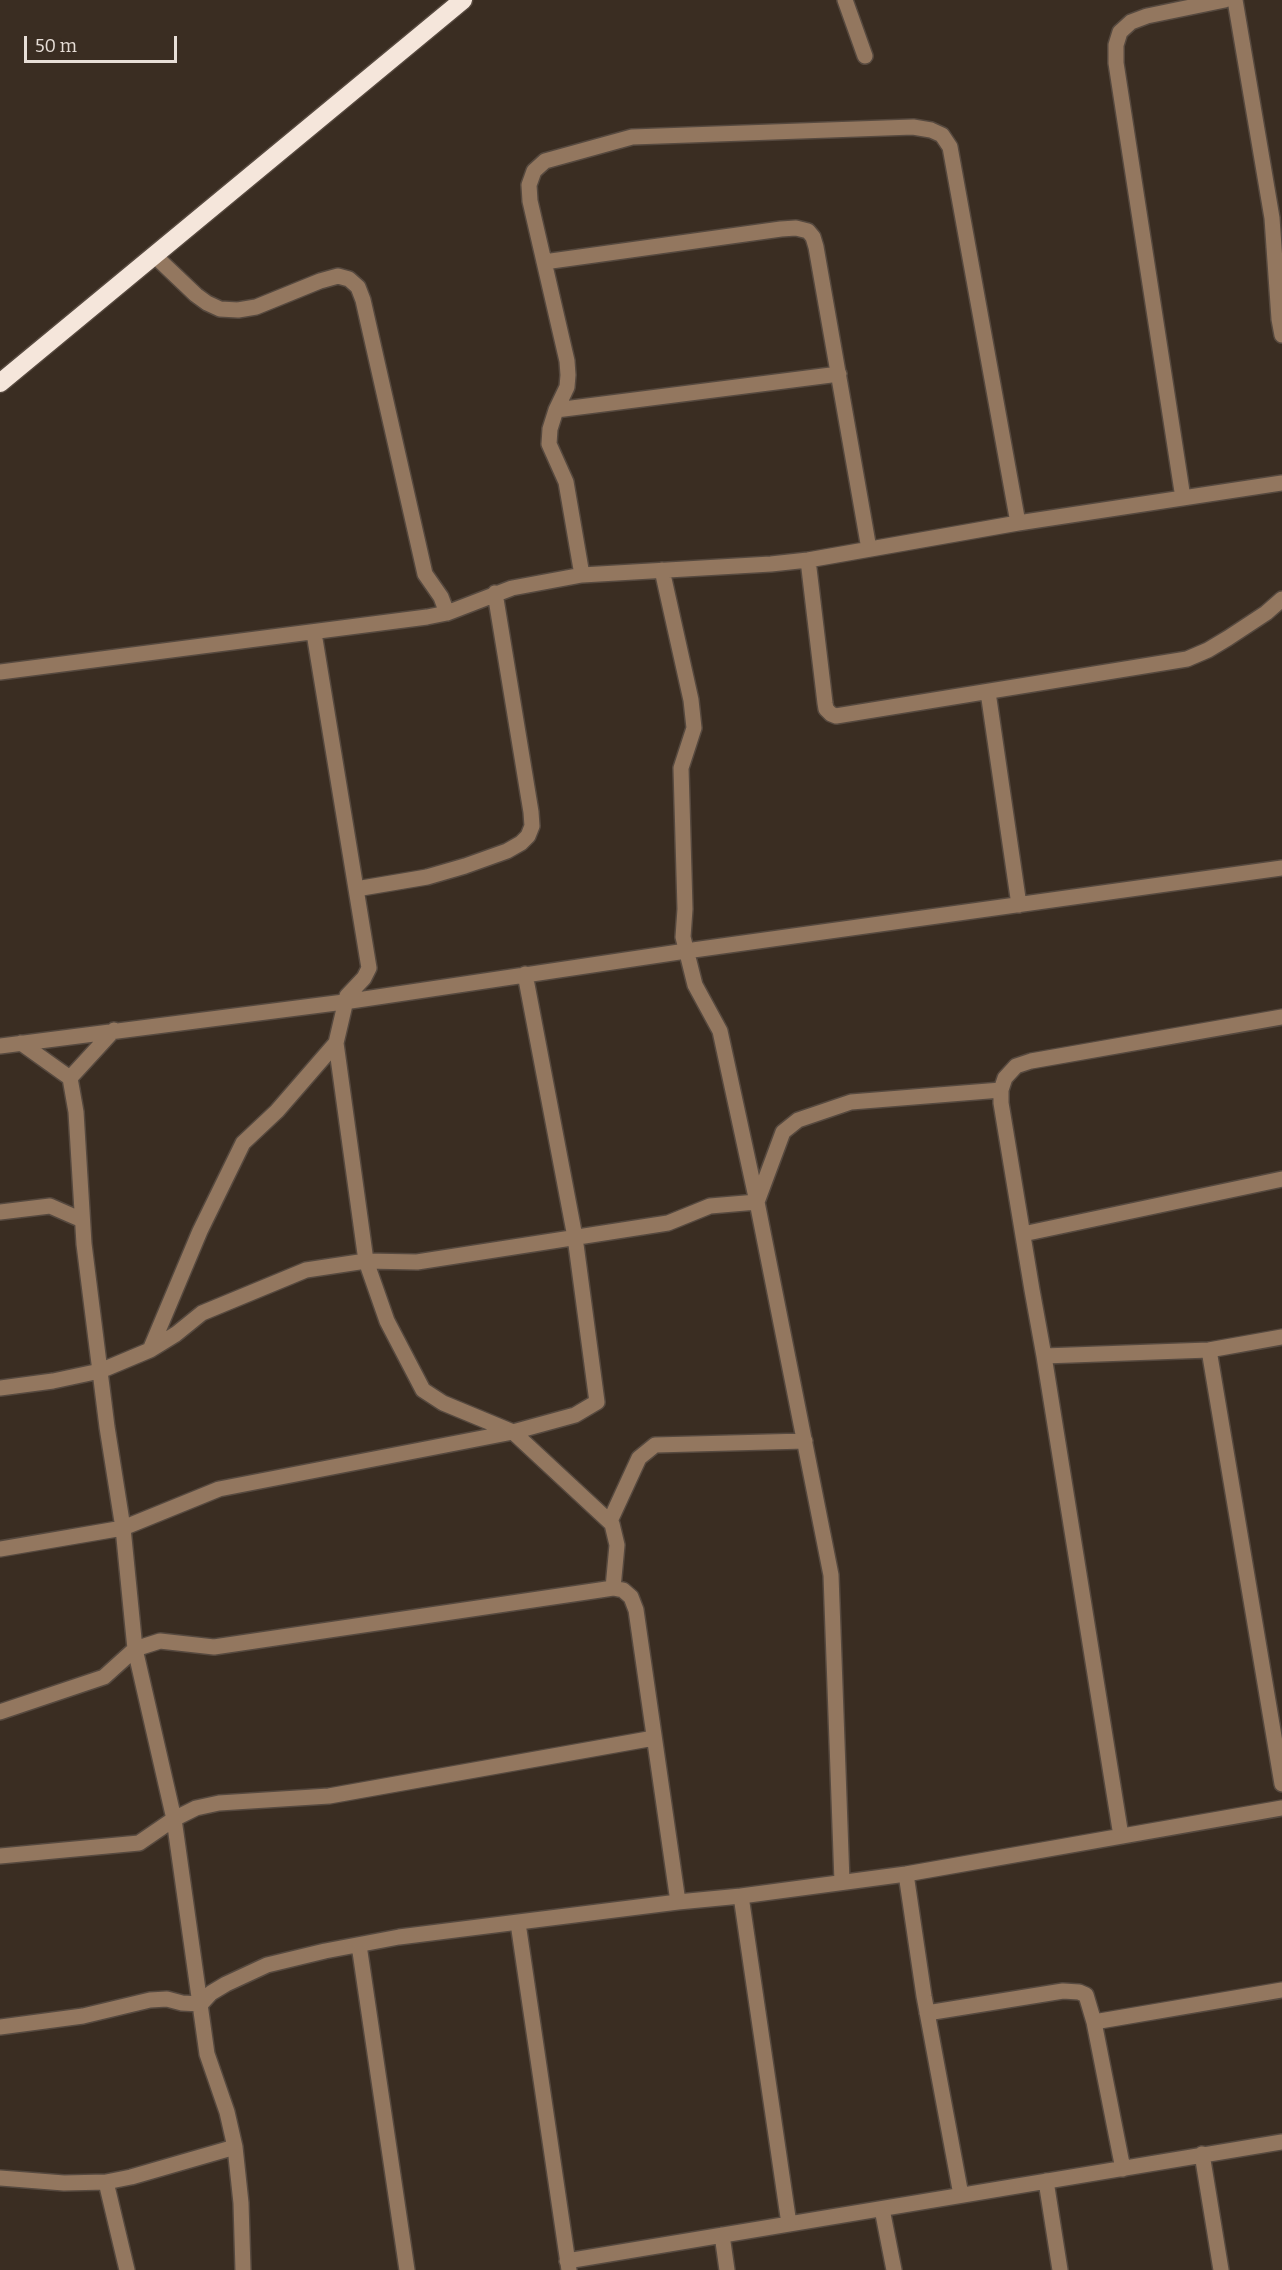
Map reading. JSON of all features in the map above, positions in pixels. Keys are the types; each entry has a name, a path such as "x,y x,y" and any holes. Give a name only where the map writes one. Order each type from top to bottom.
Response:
{"highway":[{"path":"0,383 463,0"}],"street":[{"path":"845,0 865,56"},
{"path":"1183,498 1116,63 1116,45 1120,32 1131,22 1147,16 1225,0"},
{"path":"1235,0 1271,207 1282,334"},
{"path":"582,575 566,482 549,444 550,429 567,387 568,375 530,201 529,185 534,171 545,161 632,137 913,127 931,130 942,135 950,147 1018,523"},
{"path":"544,262 781,229 796,228 808,231 816,247 869,549"},
{"path":"154,256 196,295 220,309 238,310 256,307 338,276 349,279 358,286 425,574 441,597 447,613"},
{"path":"556,410 839,374"},
{"path":"0,672 314,633 447,613 495,593 582,575 808,560 1018,523 1282,483"},
{"path":"808,560 825,703 831,714 844,715 1186,658 1208,650 1228,638 1266,613 1282,599"},
{"path":"662,570 693,713 693,728 681,768 685,909 683,937 695,985 720,1031 757,1202 831,1575 842,1882"},
{"path":"356,889 427,877 465,866 507,851 528,836 532,825 531,812 495,593"},
{"path":"314,633 369,960 367,974 344,1002 336,1043 366,1261 387,1321 423,1390 442,1403 513,1432 610,1521 617,1545 613,1588"},
{"path":"988,692 1019,905"},
{"path":"0,1046 344,1002 686,951 1282,868"},
{"path":"0,1549 123,1528 219,1489 513,1432 575,1415 597,1402 575,1237 525,974"},
{"path":"1121,1836 1001,1103 1001,1090 1005,1078 1016,1066 1031,1061 1282,1017"},
{"path":"70,1078 114,1030"},
{"path":"21,1043 70,1078 76,1112 82,1220 100,1371 123,1528 135,1649 174,1819 207,2054 227,2112 235,2147 241,2203 243,2270"},
{"path":"150,1350 200,1231 243,1143 277,1111 336,1043"},
{"path":"757,1202 783,1132 798,1120 851,1102 1001,1090"},
{"path":"1023,1234 1282,1179"},
{"path":"0,1388 53,1381 100,1371 150,1350 176,1334 202,1313 306,1270 366,1261 417,1262 668,1223 710,1206 757,1202"},
{"path":"0,1212 50,1206 82,1220"},
{"path":"1044,1356 1209,1350 1282,1337"},
{"path":"1209,1350 1282,1784"},
{"path":"610,1521 639,1458 655,1445 805,1441"},
{"path":"0,1712 105,1677 135,1649 160,1641 214,1647 613,1588 623,1590 631,1597 636,1610 678,1902"},
{"path":"0,1856 139,1843 174,1819 196,1808 219,1803 329,1796 654,1738"},
{"path":"201,2004 211,1993 226,1984 267,1965 304,1955 399,1937 906,1874 1282,1808"},
{"path":"906,1874 927,2013 961,2195"},
{"path":"741,1896 789,2224"},
{"path":"518,1923 568,2265 722,2235 1282,2142"},
{"path":"359,1945 407,2270"},
{"path":"1094,2022 1282,1990"},
{"path":"927,2013 1071,1991 1086,1995 1094,2022 1123,2169"},
{"path":"0,2027 83,2016 167,1998 182,2003 201,2004"},
{"path":"0,2178 64,2184 106,2182 235,2147"},
{"path":"1202,2154 1221,2270"},
{"path":"1046,2181 1060,2270"},
{"path":"106,2182 127,2270"},
{"path":"882,2209 894,2270"},
{"path":"722,2235 728,2270"}]}
